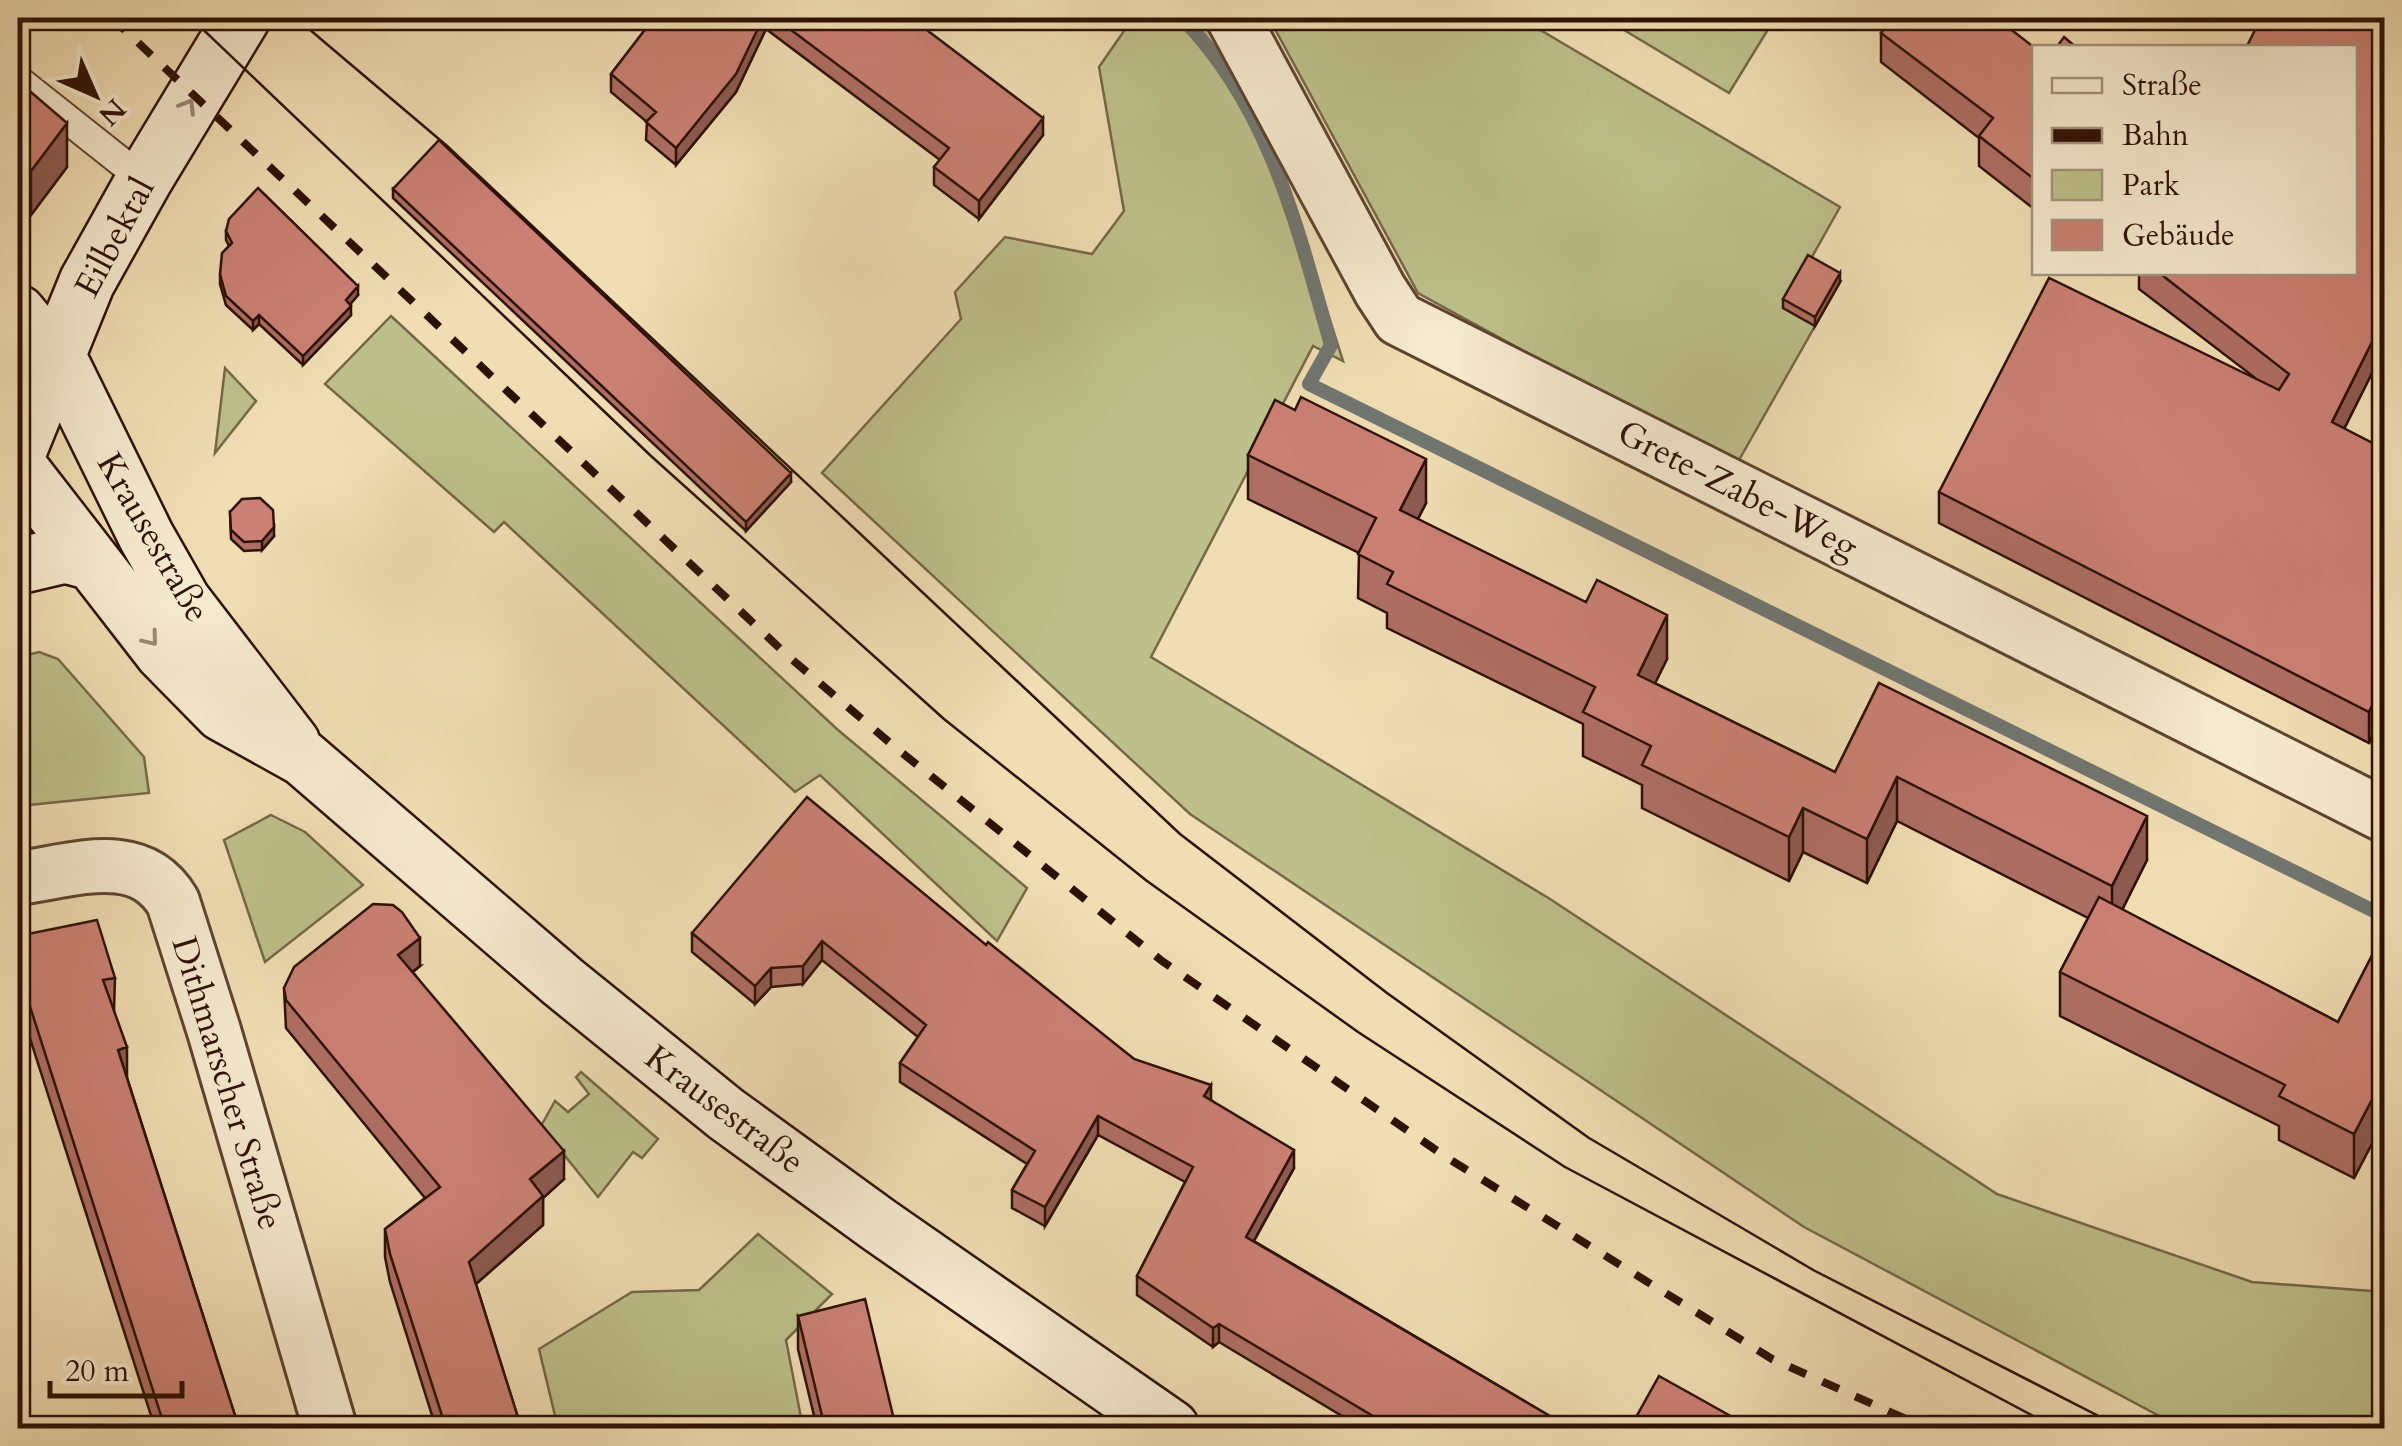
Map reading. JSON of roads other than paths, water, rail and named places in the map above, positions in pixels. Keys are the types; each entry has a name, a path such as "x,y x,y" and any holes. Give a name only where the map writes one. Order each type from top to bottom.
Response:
{"main road":[{"name":"Eilbektal","path":"18,452 87,282 242,18"},
{"name":"Krausestraße","path":"18,313 55,356 183,602 303,758 562,982 726,1114 879,1226 1172,1428"},
{"name":"Krausestraße","path":"18,466 162,654 222,713 303,758"},
{"path":"18,566 46,556 65,555 92,562"}],"street":[{"name":"Grete-Zabe-Weg","path":"1233,18 1399,319 2384,814"},
{"name":"Dithmarscher Straße","path":"18,878 129,866 147,872 164,885 174,902 330,1428"}],"lane":[{"path":"18,80 144,180"}],"waterway":[{"path":"1182,18 1238,90 1259,130 1292,213 1331,345 1309,384 2384,916"}],"tram line":[{"path":"191,18 651,456 944,719 1147,881 1358,1032 1565,1167 2056,1428"},
{"path":"296,18 446,145 1180,834 1387,993 1589,1138 1815,1271 2122,1428"}],"railway":[{"path":"112,18 788,656 896,748 1162,961 1446,1157 1772,1359 1926,1428"}]}
